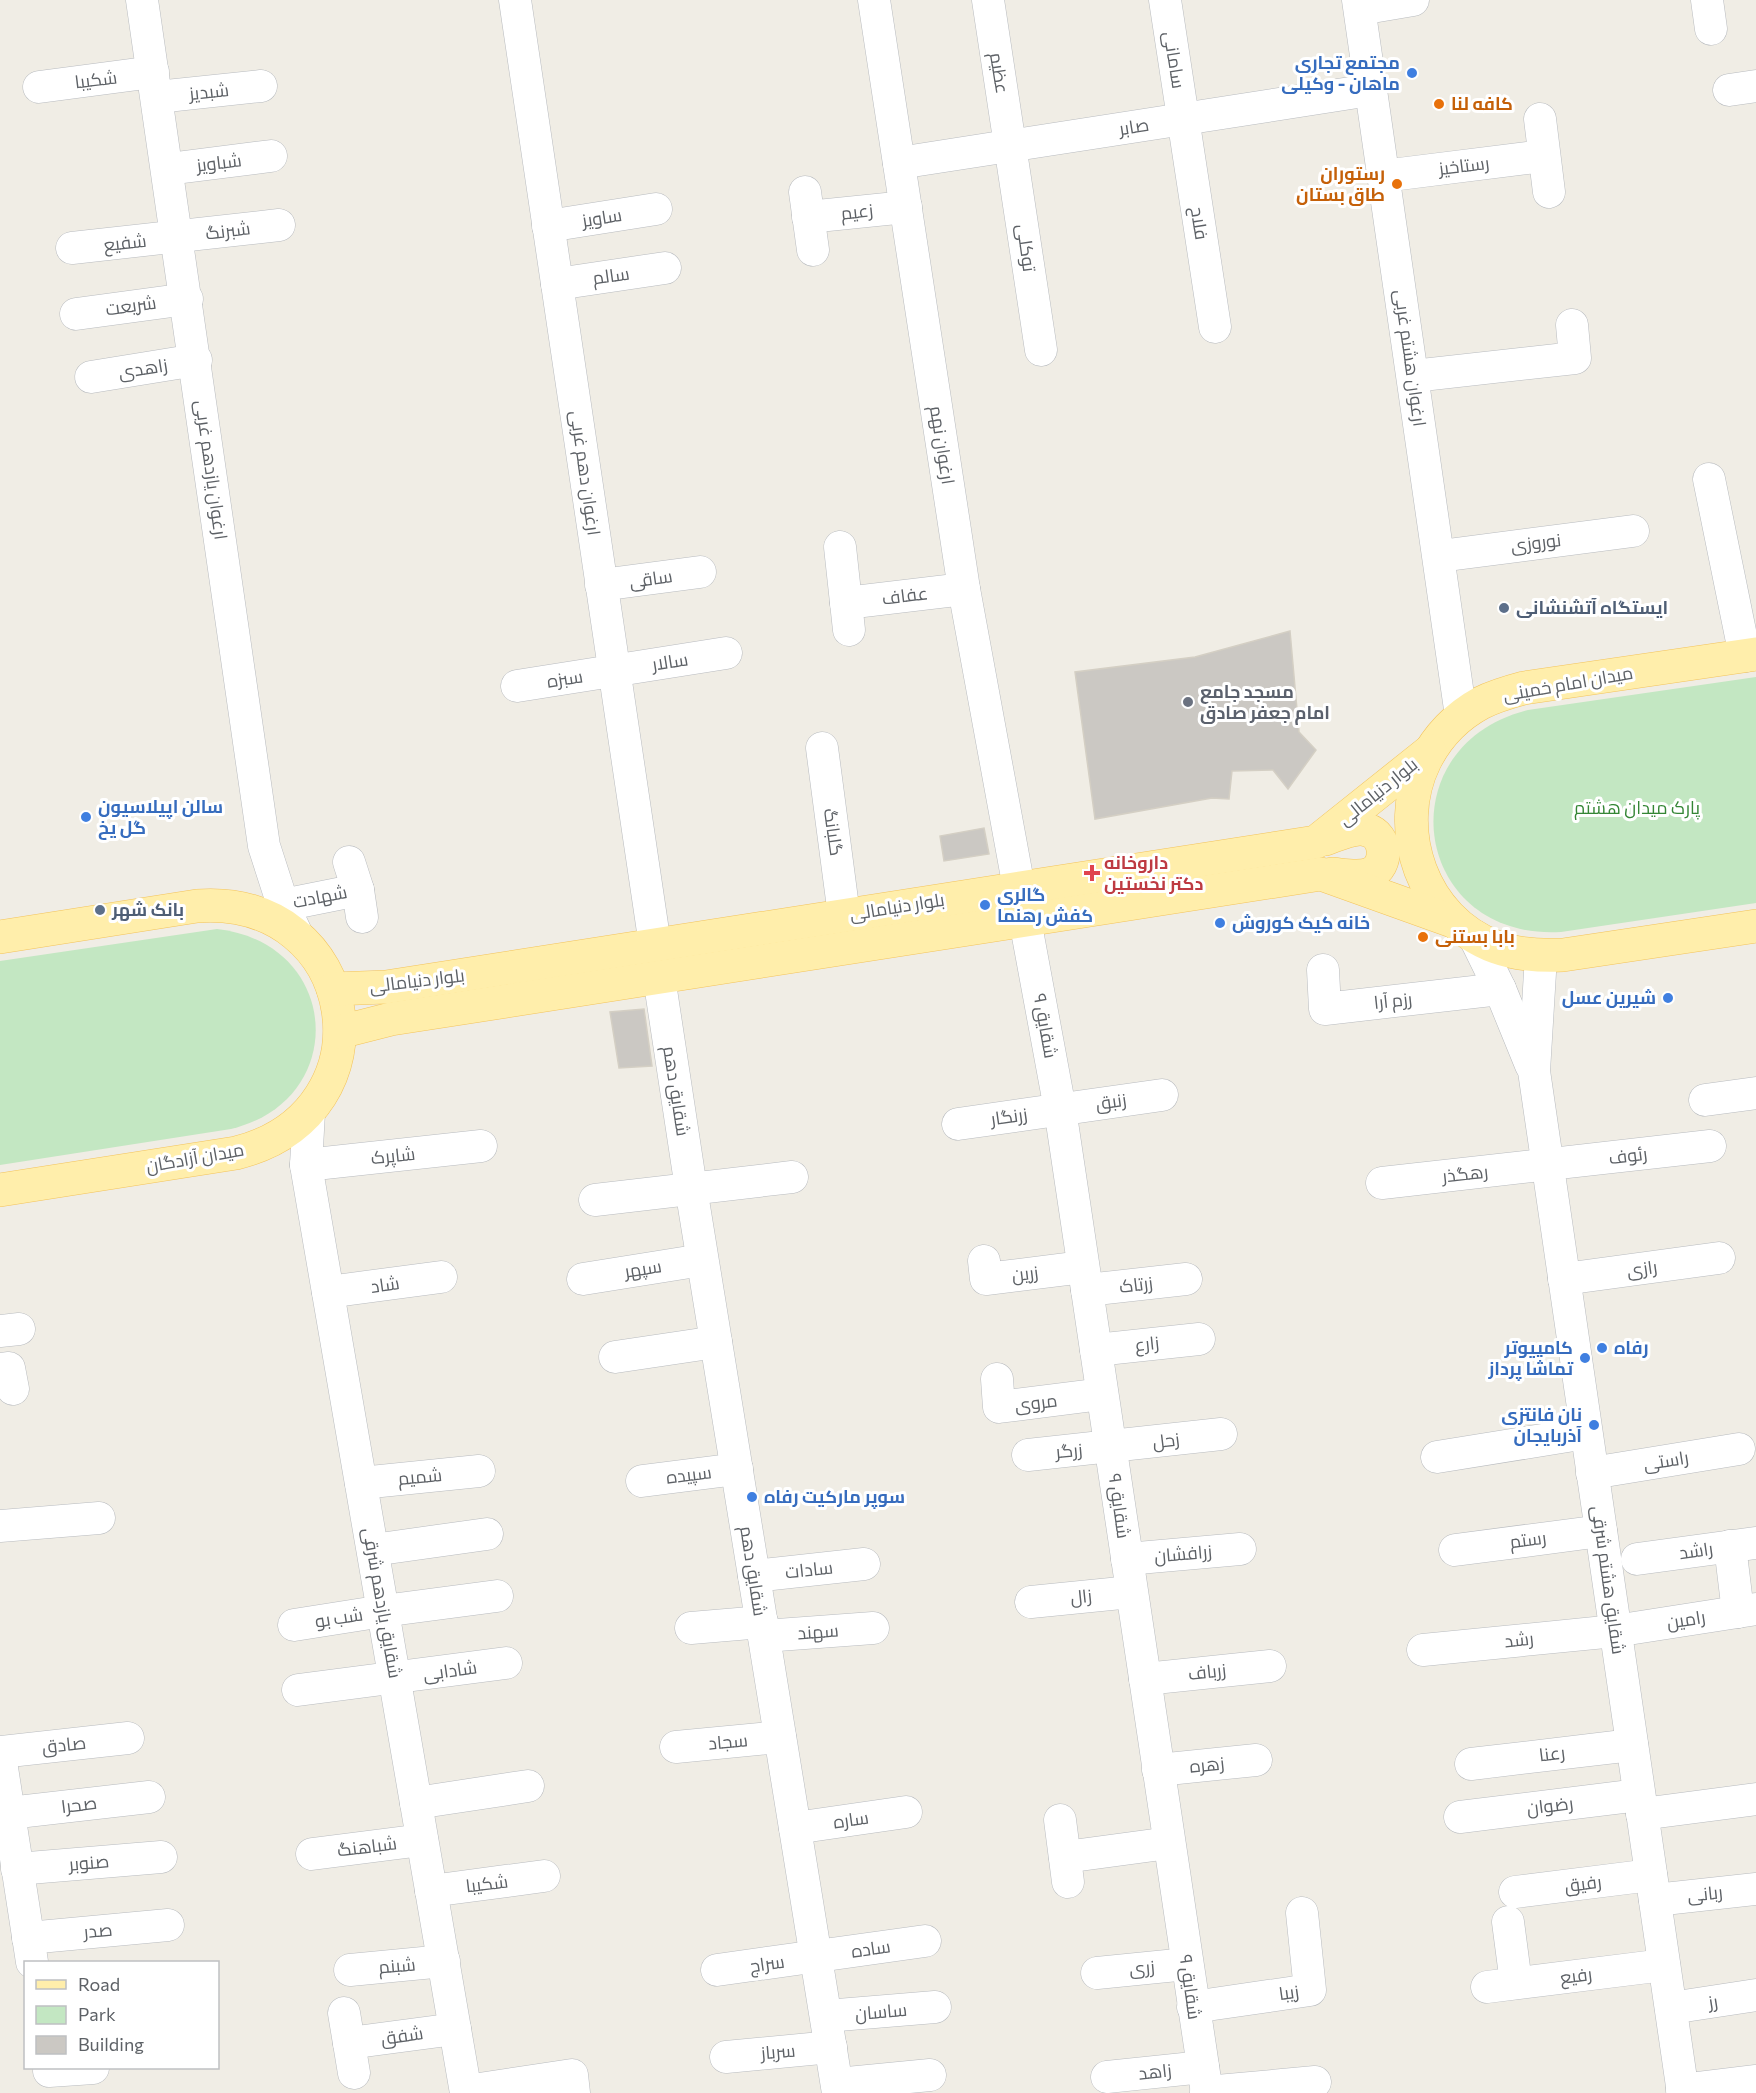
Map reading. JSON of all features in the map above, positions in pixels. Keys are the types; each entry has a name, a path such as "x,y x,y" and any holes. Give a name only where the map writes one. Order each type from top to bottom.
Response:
{"main road":[{"name":"میدان امام خمینی","path":"1751,655 1524,688 1480,703 1444,732 1430,751 1413,794 1410,817 1417,864 1426,886 1439,905 1465,929 1495,947 1541,956 1563,955 1756,926"},
{"name":"بلوار دنیامالی","path":"333,989 386,987 1317,842 1430,751"},
{"path":"1317,842 1356,830 1366,830 1377,836 1383,846 1383,856 1379,866 1372,873 1362,876 1322,873"},
{"name":"بلوار دنیامالی","path":"340,1032 391,1019 1322,873 1465,929"},
{"name":"میدان آزادگان","path":"0,937 197,906 218,904 239,907 279,922 297,935 312,951 333,989 340,1032 332,1074 322,1094 294,1127 276,1139 246,1150 0,1190"}],"street":[{"name":"ارغوان یازدهم غربی","path":"142,0 178,237 264,846 283,905 297,935"},
{"name":"ارغوان دهم غربی","path":"515,0 655,945"},
{"name":"ارغوان نهم","path":"874,0 964,589 1019,888"},
{"name":"عظیم","path":"988,0 1010,146"},
{"name":"سامانی","path":"1165,0 1183,119"},
{"path":"1359,4 1413,0"},
{"name":"ارغوان هشتم غربی","path":"1359,4 1440,556 1461,716"},
{"name":"شبدیز","path":"155,85 261,86"},
{"name":"شکیبا","path":"39,87 155,85"},
{"name":"صابر","path":"899,163 1370,90"},
{"path":"1540,118 1549,192"},
{"name":"فلاح","path":"1183,119 1215,327"},
{"name":"توکلی","path":"1010,146 1041,350"},
{"name":"شباویز","path":"168,169 271,156"},
{"name":"رستاخیز","path":"1383,176 1544,156"},
{"name":"زعیم","path":"813,250 807,204 906,207"},
{"name":"ساویز","path":"548,226 656,209"},
{"name":"شبرنگ","path":"178,237 279,225"},
{"name":"شفیع","path":"72,248 178,237"},
{"name":"سالم","path":"557,284 665,268"},
{"name":"شریعت","path":"76,314 186,299"},
{"path":"1413,376 1575,358 1572,325"},
{"name":"زاهدی","path":"91,377 195,360"},
{"path":"1709,479 1751,655"},
{"name":"نوروزی","path":"1440,556 1633,531"},
{"name":"عفاف","path":"840,547 848,617 964,589"},
{"name":"ساقی","path":"601,585 700,572"},
{"name":"سالار","path":"614,671 726,653"},
{"name":"سبزه","path":"517,686 614,671"},
{"name":"گلبانگ","path":"822,748 844,915"},
{"name":"شهادت","path":"283,905 356,890"},
{"name":"شقایق ۹","path":"1025,920 1060,1109 1205,2084"},
{"name":"شقایق هشتم شرقی","path":"1465,929 1500,989 1534,1071"},
{"name":"شقایق هشتم شرقی","path":"1541,956 1534,1071 1683,2092"},
{"name":"رزم آرا","path":"1323,970 1325,1009 1500,989"},
{"name":"شقایق دهم","path":"659,977 702,1260 838,2088"},
{"path":"1705,1100 1756,1093"},
{"name":"زنبق","path":"1060,1109 1162,1095"},
{"name":"زرنگار","path":"958,1124 1060,1109"},
{"name":"شقایق یازدهم شرقی","path":"309,1112 306,1165 466,2092"},
{"name":"شاپرک","path":"306,1165 481,1146"},
{"name":"رئوف","path":"1547,1165 1710,1146"},
{"name":"رهگذر","path":"1382,1183 1547,1165"},
{"path":"595,1200 792,1177"},
{"name":"رازی","path":"1564,1280 1719,1258"},
{"name":"سپهر","path":"583,1279 702,1260"},
{"name":"زرین","path":"984,1261 986,1279 1085,1279"},
{"name":"شاد","path":"328,1292 441,1277"},
{"name":"زرتاک","path":"1085,1279 1186,1279"},
{"name":"زارع","path":"1096,1350 1199,1339"},
{"path":"615,1357 716,1342"},
{"name":"مروی","path":"997,1379 999,1407 1102,1394"},
{"path":"1437,1457 1586,1433"},
{"name":"زحل","path":"1110,1447 1221,1434"},
{"name":"زرگر","path":"1028,1455 1110,1447"},
{"name":"راستی","path":"1592,1473 1739,1449"},
{"name":"سپیده","path":"642,1481 737,1469"},
{"name":"شمیم","path":"361,1483 479,1471"},
{"path":"0,1526 99,1518"},
{"name":"رستم","path":"1455,1550 1601,1531"},
{"path":"372,1550 487,1534"},
{"path":"1742,1544 1747,1610"},
{"name":"راشد","path":"1637,1559 1742,1544"},
{"name":"زرافشان","path":"1126,1559 1240,1549"},
{"name":"سادات","path":"754,1576 864,1564"},
{"name":"زال","path":"1031,1602 1131,1592"},
{"name":"شب بو","path":"294,1625 497,1596"},
{"name":"رامین","path":"1615,1631 1747,1610"},
{"name":"سهند","path":"691,1628 873,1628"},
{"name":"رشد","path":"1423,1650 1615,1631"},
{"name":"شادابی","path":"298,1690 506,1663"},
{"name":"زرباف","path":"1144,1678 1270,1666"},
{"name":"سجاد","path":"676,1747 780,1737"},
{"name":"صادق","path":"1,1764 128,1738"},
{"name":"رعنا","path":"1471,1764 1632,1745"},
{"name":"زهره","path":"1158,1770 1256,1760"},
{"path":"1,1764 30,1950"},
{"path":"416,1803 528,1785"},
{"name":"صحرا","path":"9,1813 149,1797"},
{"name":"رضوان","path":"1460,1817 1641,1804 1756,1799"},
{"name":"ساره","path":"795,1828 906,1812"},
{"path":"1060,1820 1066,1869 1169,1843"},
{"name":"شباهنگ","path":"312,1854 422,1840"},
{"name":"صنوبر","path":"17,1869 161,1857"},
{"name":"شکیبا","path":"431,1891 544,1876"},
{"name":"ربانی","path":"1653,1887 1756,1889"},
{"name":"رفیق","path":"1502,1985 1511,1907 1653,1887"},
{"name":"زیبا","path":"1193,2007 1310,1990 1302,1913"},
{"name":"صدر","path":"30,1950 168,1925"},
{"name":"ساده","path":"816,1957 925,1941"},
{"name":"سراج","path":"717,1971 816,1957"},
{"name":"شبنم","path":"350,1970 444,1961"},
{"name":"زری","path":"1097,1973 1187,1964"},
{"name":"رفیع","path":"1502,1985 1664,1965"},
{"name":"رز","path":"1671,2008 1756,1995"},
{"name":"ساسان","path":"826,2016 935,2007"},
{"name":"شفق","path":"354,2073 347,2028 455,2029"},
{"name":"سرباز","path":"726,2057 831,2048"},
{"path":"50,2077 84,2069"},
{"path":"466,2092 572,2075 574,2093"},
{"path":"838,2088 930,2075"},
{"name":"زاهد","path":"1107,2077 1205,2084 1315,2082"},
{"path":"1683,2092 1756,2081"}],"green space":[{"name":"پارک میدان هشتم","path":"1756,677 1756,903 1561,932 1511,927 1473,906 1447,875 1435,838 1436,798 1451,761 1482,730 1528,710"},
{"path":"217,929 258,940 288,962 308,991 316,1023 312,1057 297,1087 270,1113 231,1129 0,1165 0,961"}],"building":[{"name":"مسجد جامع امام جعفر صادق","path":"1290,631 1299,732 1316,750 1288,789 1273,770 1232,771 1229,799 1212,798 1095,819 1075,672 1195,657"},
{"path":"984,828 989,854 944,861 940,836"},
{"path":"644,1009 652,1066 619,1068 610,1012"}],"place":[{"name":"مجتمع تجاری ماهان - وکیلی","path":"1412,73"},
{"name":"کافه لنا","path":"1439,104"},
{"name":"رستوران طاق بستان","path":"1397,184"},
{"name":"ایستگاه آتشنشانی","path":"1504,608"},
{"name":"مسجد جامع امام جعفر صادق","path":"1188,702"},
{"name":"سالن اپیلاسیون گل یخ","path":"86,817"},
{"name":"داروخانه دکتر نخستین","path":"1092,873"},
{"name":"گالری کفش رهنما","path":"985,905"},
{"name":"بانک شهر","path":"100,910"},
{"name":"خانه کیک کوروش","path":"1220,923"},
{"name":"بابا بستنی","path":"1423,937"},
{"name":"شیرین عسل","path":"1668,998"},
{"name":"رفاه","path":"1602,1348"},
{"name":"کامپیوتر تماشا پرداز","path":"1585,1358"},
{"name":"نان فانتزی آذربایجان","path":"1594,1425"},
{"name":"سوپر مارکیت رفاه","path":"752,1497"}]}
